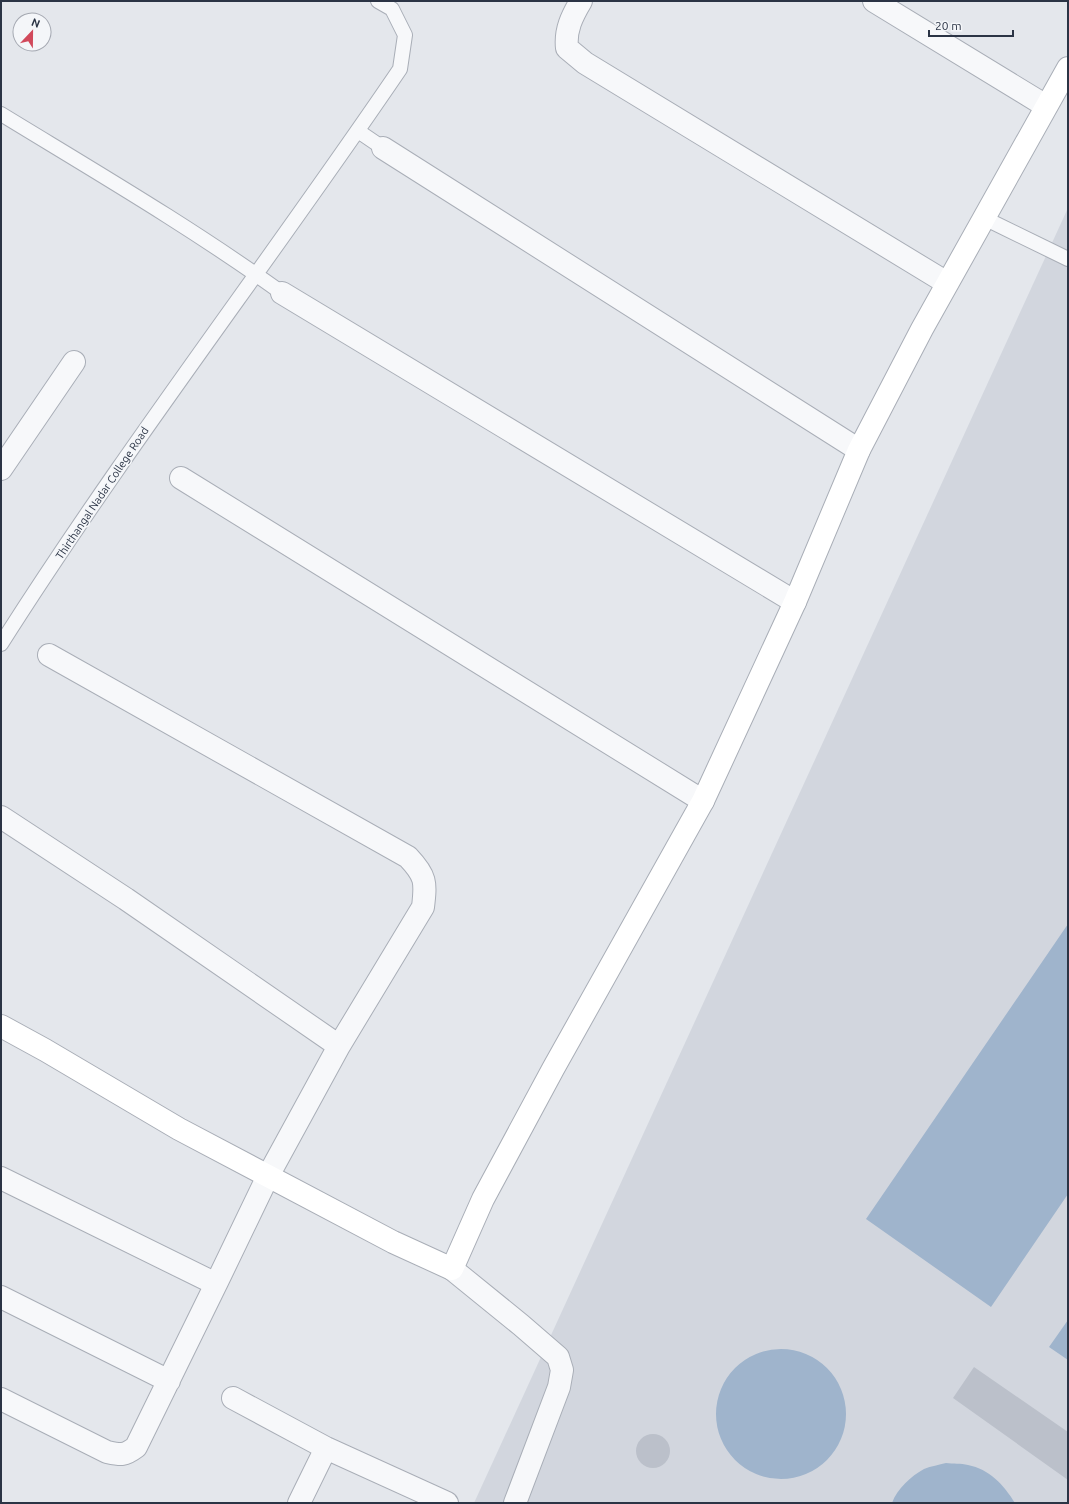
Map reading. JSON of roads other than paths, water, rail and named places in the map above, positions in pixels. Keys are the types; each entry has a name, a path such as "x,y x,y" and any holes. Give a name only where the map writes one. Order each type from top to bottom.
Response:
{"street":[{"path":"581,1 571,17 565,36 567,48 586,63 947,284"},
{"path":"874,1 1046,106"},
{"path":"452,1269 487,1192 553,1069 703,801 795,602 859,450 922,329 1068,68"},
{"path":"383,148 859,450"},
{"path":"282,294 795,602"},
{"path":"1,469 74,362"},
{"path":"181,478 703,801"},
{"path":"1,1398 107,1452 127,1454 136,1447 169,1382 268,1176 339,1046 423,907 425,891 424,877 417,866 408,857 49,655"},
{"path":"1,817 126,899 339,1046"},
{"path":"1,1026 45,1050 179,1129 393,1242 452,1269 558,1357 562,1370 559,1387 515,1503"},
{"path":"1,1178 216,1284"},
{"path":"1,1297 169,1382"},
{"path":"233,1398 326,1448 447,1503"},
{"path":"299,1503 326,1448"}],"lane":[{"name":"Thirthangal Nadar College Road","path":"1,644 205,344 256,275 400,69 405,35 392,9 378,1"},
{"path":"1,114 156,209 256,275 282,294"},
{"path":"358,131 383,148"},
{"path":"984,218 1068,259"}],"water":[{"path":"1068,924 1068,1194 991,1307 866,1219"},
{"path":"1068,1320 1068,1360 1049,1347"},
{"path":"787,1349 800,1351 812,1356 823,1363 832,1372 844,1395 846,1414 844,1433 839,1445 832,1456 823,1465 800,1477 775,1479 762,1477 750,1472 739,1465 730,1456 718,1433 716,1408 718,1395 723,1383 730,1372 739,1363 762,1351"},
{"path":"946,1463 965,1464 983,1470 1001,1484 1015,1503 892,1503 897,1493 914,1475 924,1469"}]}
